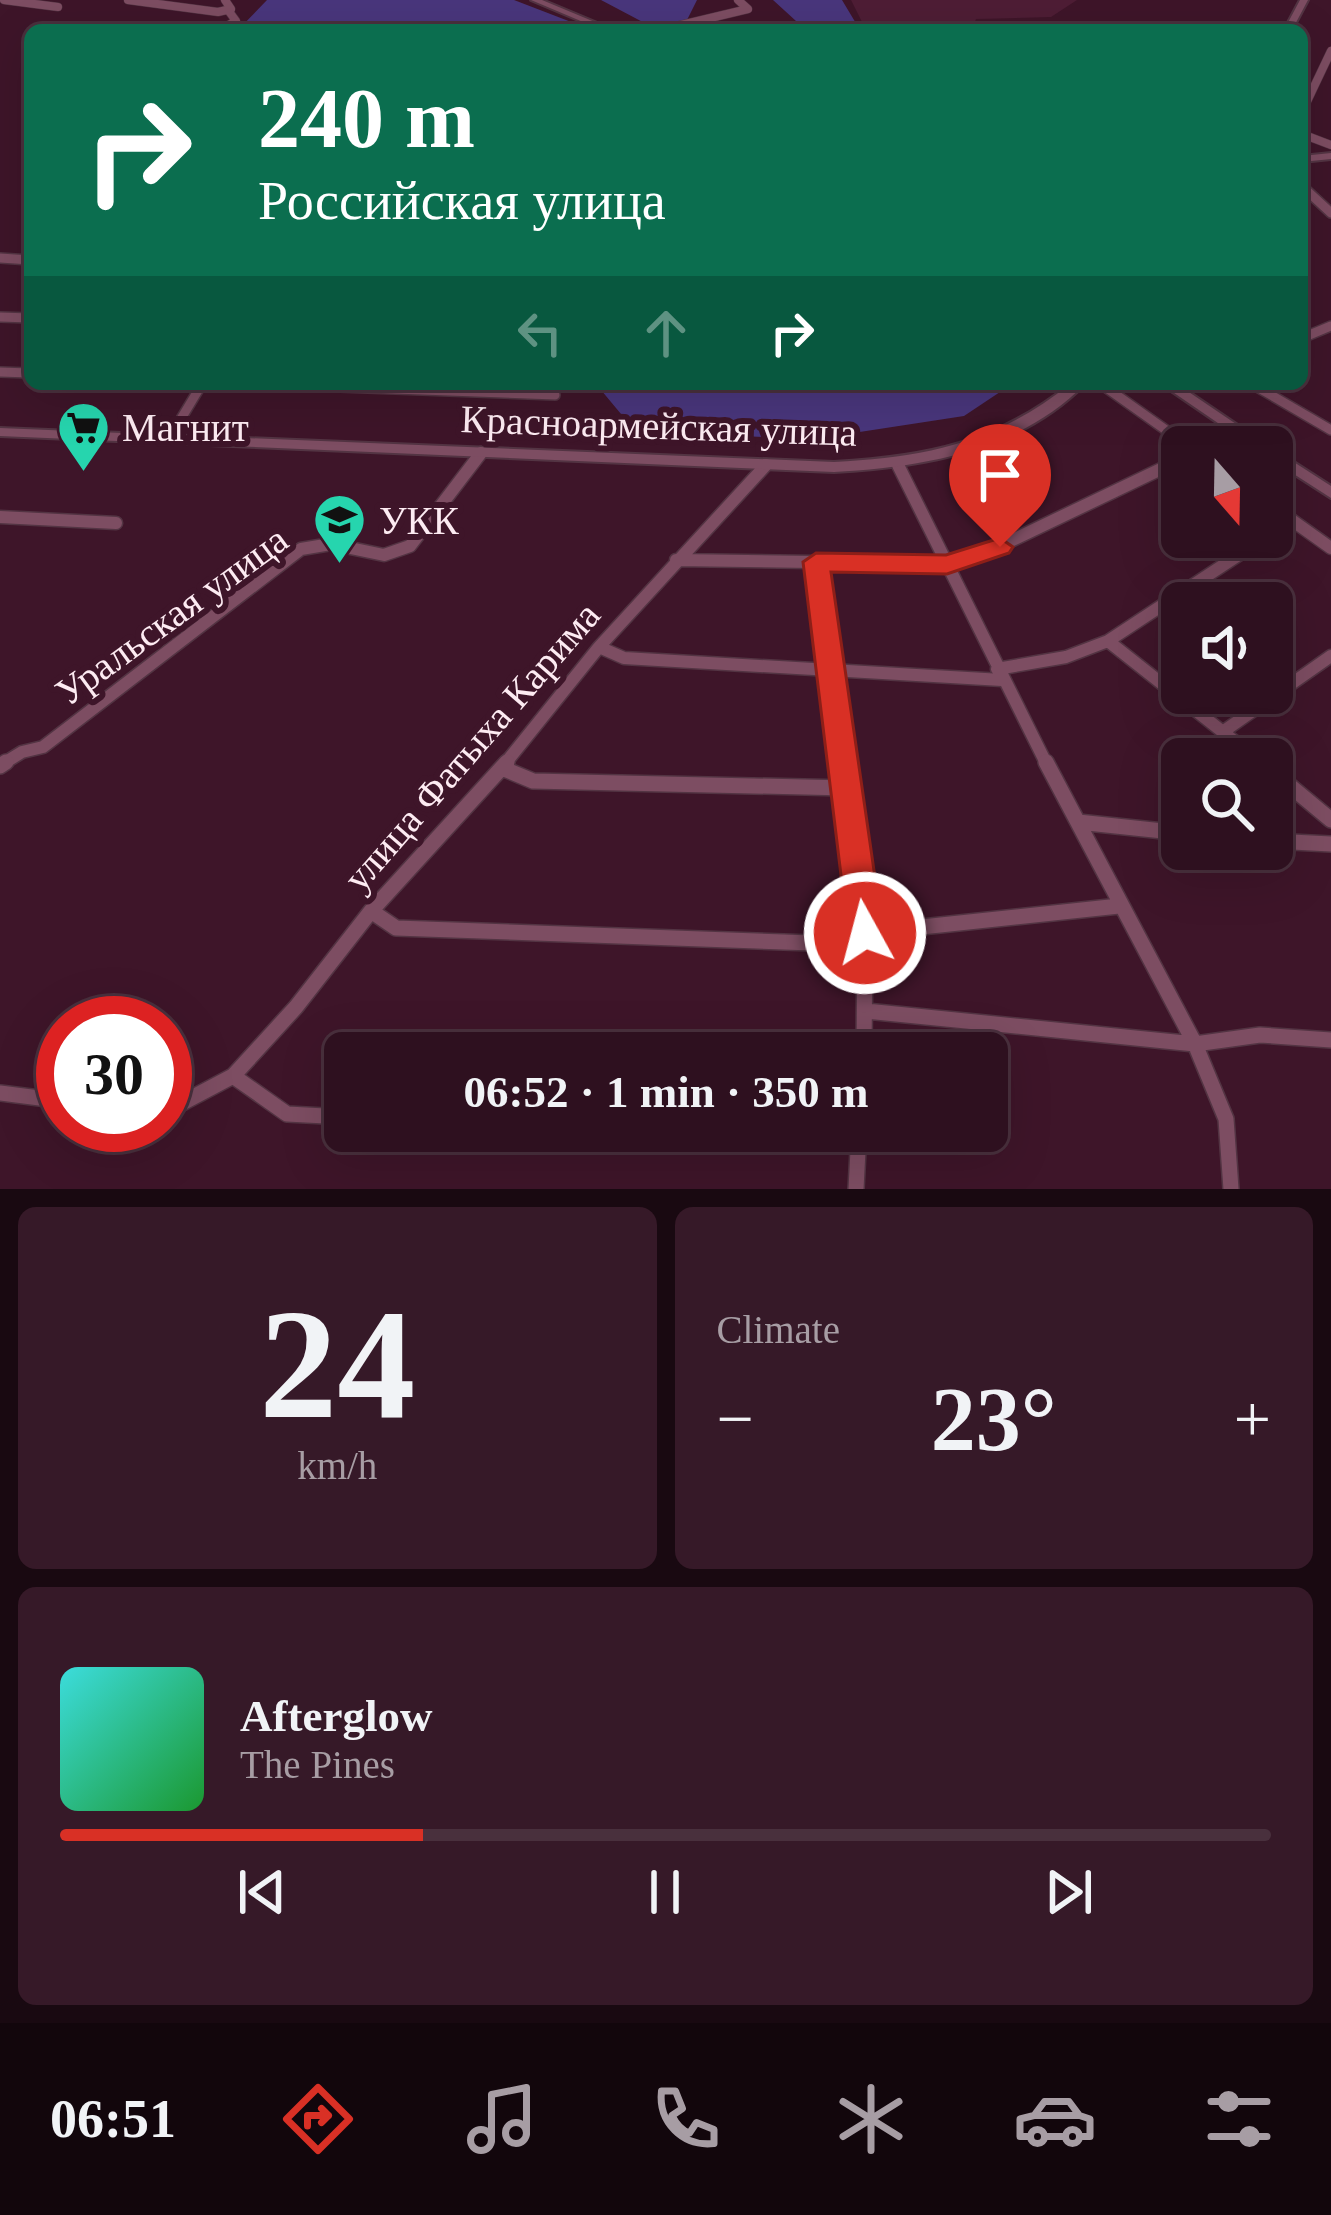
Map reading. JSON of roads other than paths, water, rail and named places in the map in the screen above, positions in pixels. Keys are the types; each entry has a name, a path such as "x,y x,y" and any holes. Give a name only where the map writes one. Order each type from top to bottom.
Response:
{"main road":[{"path":"535,0 595,24"},
{"path":"548,0 607,24"},
{"name":"Красноармейская улица","path":"0,431 766,465 898,465 945,458 984,444 1048,411 1071,390"},
{"path":"1178,390 1232,426"},
{"path":"1293,467 1331,493"}],"street":[{"path":"4,0 58,8"},
{"path":"128,0 229,10"},
{"path":"225,0 236,21 230,24"},
{"path":"685,24 748,9 738,0"},
{"path":"1308,99 1331,50"},
{"path":"1308,192 1331,213"},
{"path":"170,436 198,390"},
{"path":"420,390 555,395"},
{"path":"1109,390 1161,426"},
{"path":"1262,390 1331,430"},
{"name":"Уральская улица","path":"0,766 22,752 43,747 301,549 331,544 384,555 410,546 481,452"},
{"name":"улица Фатыха Карима","path":"233,1076 296,1007 371,911 502,768 599,647 766,465"},
{"path":"898,465 1000,675 1195,1044 1226,1119 1231,1189"},
{"path":"676,560 947,564 1000,547 1161,469"},
{"path":"0,518 116,523"},
{"path":"1293,521 1331,548"},
{"path":"599,647 624,658 1000,675 1108,641 1234,558"},
{"path":"816,562 865,933 865,1032"},
{"path":"1108,641 1232,738"},
{"path":"1224,731 1331,656"},
{"path":"0,750 22,752"},
{"path":"502,768 533,781 847,788"},
{"path":"1293,788 1331,820"},
{"path":"1078,822 1161,831"},
{"path":"1293,842 1331,844"},
{"path":"371,911 396,928 841,944 865,933 1119,906"},
{"path":"866,1010 1195,1044 1260,1035 1331,1040"},
{"path":"192,1098 233,1076 287,1114 324,1116"},
{"path":"0,1093 36,1098"},
{"path":"856,1189 858,1152"}],"place":[{"name":"Магнит","path":"83,473"},
{"name":"УКК","path":"340,566"}]}
